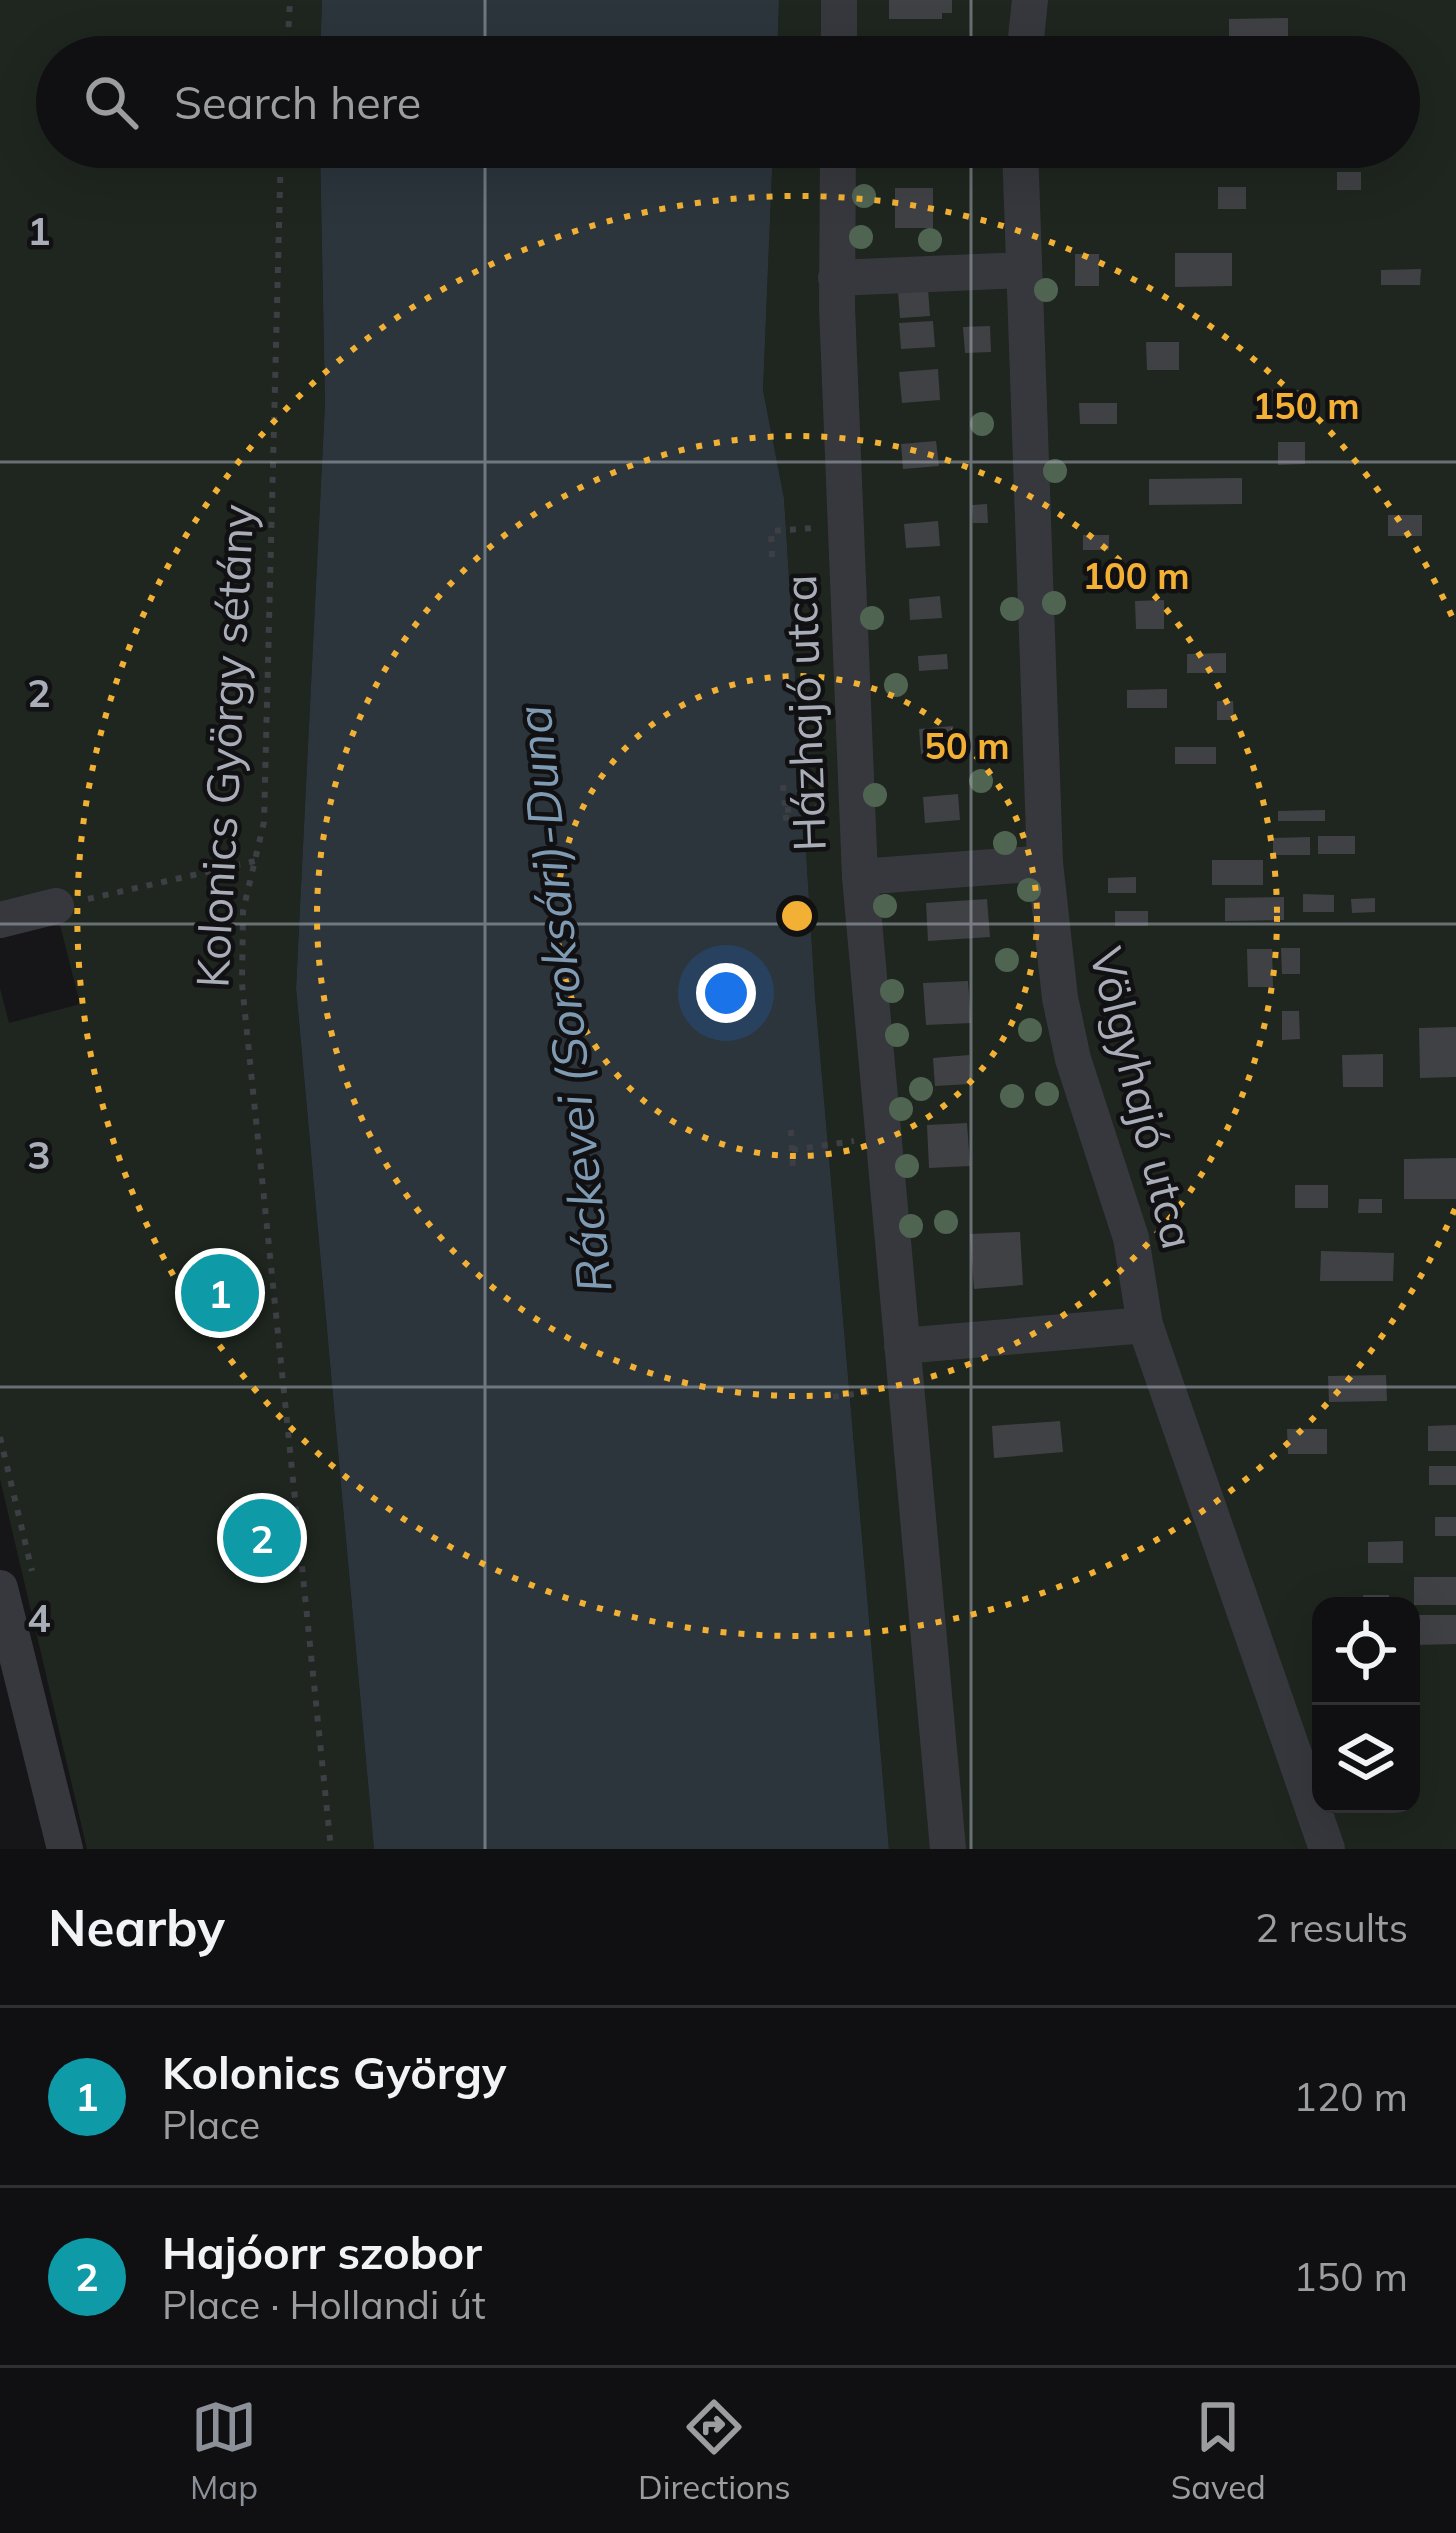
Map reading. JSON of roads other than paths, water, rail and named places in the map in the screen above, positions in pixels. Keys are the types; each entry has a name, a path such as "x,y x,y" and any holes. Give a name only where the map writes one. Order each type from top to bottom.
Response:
{"street":[{"path":"839,0 839,36"},
{"path":"1026,36 1030,0"},
{"name":"Házhajó utca","path":"838,168 836,278 860,878 948,1849"},
{"name":"Völgyhajó utca","path":"1020,168 1045,863 1060,998 1073,1059 1131,1238 1145,1325 1327,1849"},
{"path":"836,278 1022,271"},
{"path":"860,878 1045,863"},
{"path":"0,920 56,907"},
{"path":"902,1346 1145,1325"},
{"path":"0,1588 64,1849"}],"water":[{"path":"322,0 779,0 778,36 321,36"},
{"name":"Ráckevei (Soroksári)-Duna","path":"320,168 772,168 763,390 784,498 815,996 889,1849 374,1849 296,988 325,403"}],"place":[{"name":"Kolonics György","path":"220,1293"},
{"name":"Hajóorr szobor","path":"262,1538"}]}
